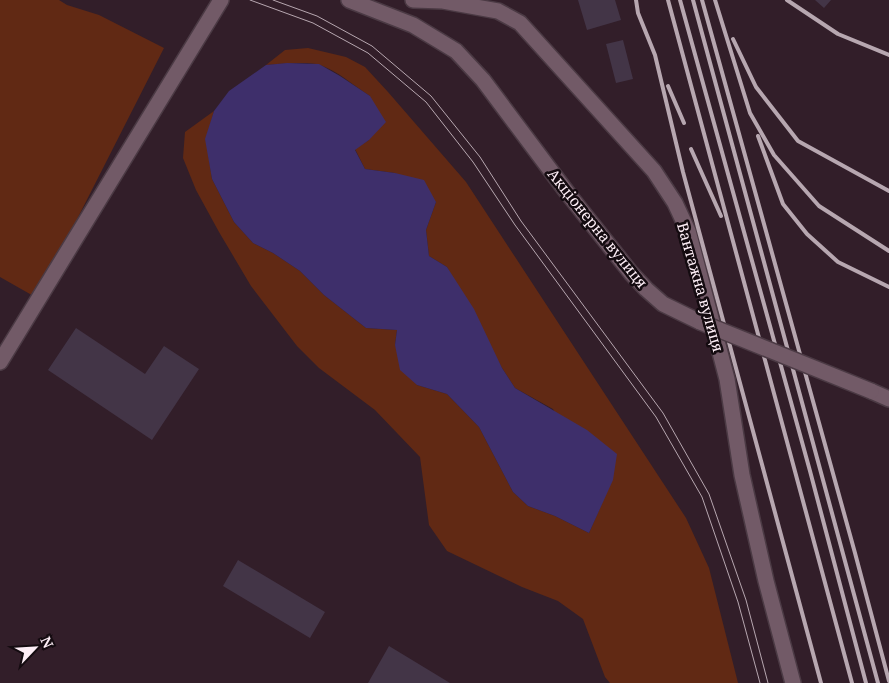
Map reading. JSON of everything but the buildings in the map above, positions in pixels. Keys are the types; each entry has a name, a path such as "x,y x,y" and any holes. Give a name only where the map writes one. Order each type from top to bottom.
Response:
{"street":[{"path":"0,362 221,0"},
{"name":"Акціонерна вулиця","path":"350,0 413,25 456,51 484,80 569,195 631,274 646,290 664,304 700,322 889,399"},
{"name":"Вантажна вулиця","path":"413,0 443,1 498,11 520,23 654,171 676,203 688,231 727,379 742,475 766,581 793,683"}],"shaded area":[{"path":"0,0 59,0 67,5 99,15 164,48 37,298 0,277"},
{"path":"308,48 346,57 365,67 466,182 686,518 709,568 738,683 610,683 605,677 583,619 558,601 522,587 447,551 429,525 420,457 375,410 319,368 297,346 251,286 196,190 183,158 185,132 214,111 206,139 212,179 234,222 253,243 273,253 300,271 324,295 366,328 397,330 395,345 417,385 447,394 479,427 513,492 528,506 555,516 589,533 602,503 553,409 515,388 502,368 447,267 429,256 426,230 436,202 395,173 365,169 355,149 369,140 370,96 340,75 320,65 301,63 266,65 285,50"},
{"path":"287,63 319,64 370,96 386,122 369,140 355,150 365,169 395,173 424,180 436,202 426,230 429,256 447,267 474,309 502,368 515,388 587,430 617,454 613,480 589,533 555,516 528,506 513,492 479,427 447,394 417,385 400,370 395,345 397,330 366,328 324,295 300,271 273,253 253,243 234,222 212,179 205,139 214,111 229,91 266,65"}],"tram line":[{"path":"250,0 313,23 368,53 426,102 473,162 515,225 656,417 702,497 738,602 760,683"},
{"path":"273,0 317,16 372,46 431,96 480,157 521,221 663,413 709,494 746,600 768,683"}],"railway":[{"path":"636,0 638,13 655,55 683,172 821,683"},
{"path":"668,0 852,683"},
{"path":"680,0 810,471 866,683"},
{"path":"693,0 878,683"},
{"path":"702,0 889,681"},
{"path":"715,0 750,113 774,155 819,206 889,251"},
{"path":"787,0 838,34 889,55"},
{"path":"733,39 756,87 798,141 889,191"},
{"path":"668,86 684,123"},
{"path":"758,136 783,204 807,234 838,262 889,287"},
{"path":"691,149 721,216"}]}
